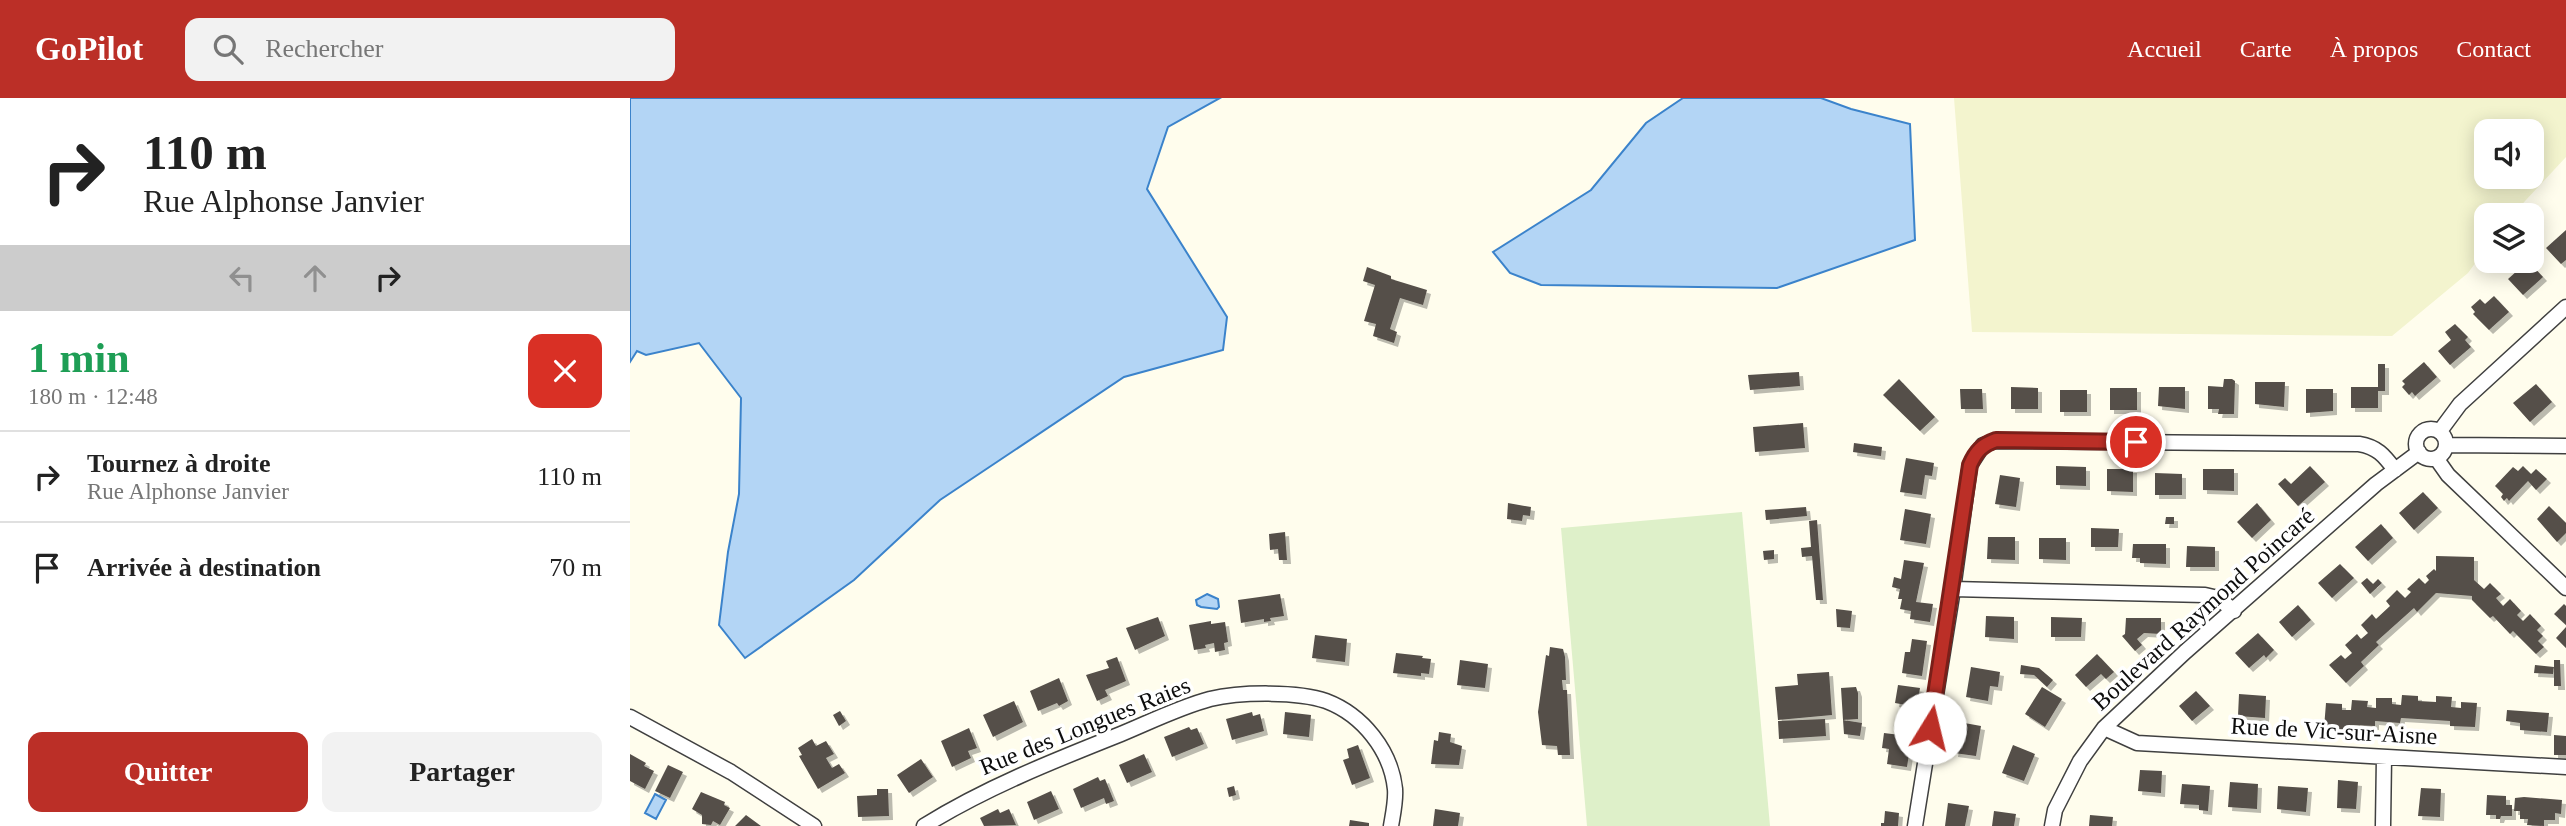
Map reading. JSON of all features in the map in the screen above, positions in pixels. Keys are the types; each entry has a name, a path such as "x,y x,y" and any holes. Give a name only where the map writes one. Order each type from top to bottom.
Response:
{"street":[{"path":"2440,431 2460,404 2566,307"},
{"path":"2427,429 2440,431 2447,445 2436,458 2423,457 2419,452 2417,439 2420,433 2427,429"},
{"path":"1915,826 1970,465 1983,445 1996,440 2359,444 2372,446 2382,452 2395,470"},
{"path":"2447,445 2566,446"},
{"name":"Boulevard Raymond Poincaré","path":"2052,826 2055,810 2067,785 2104,727 2185,652 2419,452"},
{"path":"2436,458 2448,475 2566,588"},
{"path":"1953,589 2205,595 2218,598 2234,611"},
{"name":"Rue des Longues Raies","path":"924,826 974,797 1178,710 1210,699 1241,695 1285,695 1326,701 1352,715 1375,737 1389,762 1395,790 1391,826"},
{"path":"630,717 731,772 814,826"},
{"name":"Rue de Vic-sur-Aisne","path":"2104,727 2137,743 2566,767"},
{"path":"2383,826 2384,757"}],"green space":[{"path":"1954,98 2566,98 2566,157 2544,181 2544,119 2474,119 2474,189 2536,189 2523,203 2474,203 2474,265 2468,273 2392,336 1972,332"},
{"path":"1742,512 1770,826 1587,826 1561,528"}],"water":[{"path":"630,98 1220,98 1168,127 1147,189 1227,317 1223,350 1124,377 940,500 854,580 745,658 719,625 728,552 739,494 741,398 699,343 646,355 637,351 630,362"},
{"path":"1683,98 1821,98 1851,109 1910,124 1915,240 1777,288 1541,285 1510,273 1493,252 1591,190 1646,123"},
{"path":"1207,594 1218,599 1217,609 1197,605 1196,600"},
{"path":"655,794 666,800 656,819 645,813"}],"building":[{"path":"2566,230 2566,260 2561,264 2546,248"},
{"path":"1367,267 1391,276 1391,279 1427,290 1423,305 1400,298 1390,329 1397,332 1394,343 1373,336 1376,324 1364,321 1375,285 1363,281"},
{"path":"2515,273 2539,273 2543,277 2523,295 2508,279"},
{"path":"2494,296 2509,312 2489,330 2473,314 2475,312 2471,307 2480,299 2485,304"},
{"path":"2455,324 2468,337 2465,340 2471,347 2450,365 2438,351 2451,340 2445,332"},
{"path":"2424,362 2437,377 2415,396 2412,392 2409,395 2402,387 2405,384 2402,381"},
{"path":"2378,364 2385,364 2385,391 2378,391 2378,408 2351,408 2351,387 2378,387"},
{"path":"1799,372 1800,386 1750,390 1748,375"},
{"path":"1899,379 1935,417 1920,431 1883,395"},
{"path":"2224,379 2235,381 2234,414 2218,414 2219,409 2208,409 2208,386 2223,387"},
{"path":"2255,382 2285,382 2284,407 2255,404"},
{"path":"2536,384 2552,402 2530,422 2513,403"},
{"path":"2011,387 2038,388 2038,409 2011,409"},
{"path":"2159,387 2185,387 2185,409 2158,406"},
{"path":"2110,388 2137,388 2137,410 2110,410"},
{"path":"1960,389 1982,389 1983,409 1961,409"},
{"path":"2306,389 2333,389 2333,411 2306,413"},
{"path":"2060,390 2087,390 2087,412 2060,412"},
{"path":"1803,423 1805,448 1755,452 1753,427"},
{"path":"1854,443 1882,447 1881,456 1853,452"},
{"path":"1906,458 1934,463 1932,476 1925,475 1922,495 1900,492"},
{"path":"2056,466 2086,467 2086,486 2056,485"},
{"path":"2310,466 2325,482 2298,506 2278,484 2285,478 2291,484"},
{"path":"2523,466 2531,474 2536,469 2547,479 2536,490 2528,481 2509,501 2507,498 2504,501 2501,497 2503,494 2495,486 2513,467 2518,471"},
{"path":"2107,469 2133,469 2133,492 2107,491"},
{"path":"2203,469 2234,469 2234,491 2203,490"},
{"path":"2155,473 2182,474 2182,495 2155,495"},
{"path":"2000,475 2020,478 2016,507 1995,504"},
{"path":"2423,492 2438,508 2414,530 2399,513"},
{"path":"1508,503 1531,507 1530,516 1523,515 1522,521 1507,519"},
{"path":"2257,503 2271,520 2252,538 2237,522"},
{"path":"2549,506 2566,523 2566,533 2557,542 2537,519"},
{"path":"1806,507 1807,516 1766,520 1765,510"},
{"path":"1905,509 1931,514 1926,544 1900,540"},
{"path":"2166,517 2174,517 2174,524 2165,524"},
{"path":"1817,520 1823,600 1816,600 1812,556 1802,557 1801,548 1811,547 1809,521"},
{"path":"2381,524 2393,538 2368,561 2355,547"},
{"path":"2091,528 2119,529 2118,547 2091,547"},
{"path":"1285,532 1287,560 1279,560 1278,549 1270,550 1269,534"},
{"path":"1988,537 2015,537 2015,560 1987,559"},
{"path":"2039,538 2066,538 2066,560 2039,559"},
{"path":"2133,544 2166,544 2166,564 2140,563 2140,558 2132,558"},
{"path":"2187,546 2215,547 2215,567 2186,567"},
{"path":"1774,550 1774,559 1764,560 1763,551"},
{"path":"2436,556 2474,557 2474,580 2484,589 2490,583 2501,594 2496,598 2503,606 2510,599 2521,611 2517,615 2523,621 2530,614 2541,626 2537,630 2543,636 2538,641 2544,647 2536,654 2513,631 2510,634 2493,616 2490,618 2472,600 2472,596 2436,593 2417,612 2414,608 2376,642 2379,645 2361,662 2364,666 2346,683 2329,665 2341,655 2345,659 2352,653 2345,645 2357,634 2361,639 2368,633 2361,625 2372,614 2376,619 2390,606 2386,601 2397,590 2405,598 2411,592 2407,589 2419,578 2425,584 2429,580 2426,576 2434,569 2436,571"},
{"path":"1904,560 1924,563 1916,602 1933,604 1930,622 1910,619 1911,611 1900,609 1900,589 1892,587 1894,577 1901,579"},
{"path":"2340,564 2354,578 2332,598 2318,583"},
{"path":"2367,578 2373,584 2378,579 2382,583 2370,594 2361,583"},
{"path":"1280,594 1284,616 1270,618 1271,621 1264,622 1264,619 1241,623 1238,600"},
{"path":"2564,604 2566,606 2566,625 2554,614"},
{"path":"2298,605 2311,620 2292,637 2279,622"},
{"path":"1836,609 1852,611 1850,628 1837,627"},
{"path":"1986,616 2014,617 2014,639 1985,637"},
{"path":"1158,617 1165,636 1135,650 1126,628"},
{"path":"2051,617 2082,618 2081,637 2051,637"},
{"path":"2126,618 2161,618 2161,634 2144,633 2137,639 2142,645 2135,651 2122,636 2125,634"},
{"path":"1211,621 1211,624 1225,622 1228,642 1224,643 1225,650 1215,652 1214,643 1194,650 1189,625"},
{"path":"2566,627 2566,648 2556,638"},
{"path":"2258,633 2274,650 2249,668 2235,653"},
{"path":"1315,635 1347,639 1345,662 1312,658"},
{"path":"1912,639 1927,641 1922,676 1902,673 1905,652 1910,652"},
{"path":"1550,647 1563,649 1565,657 1566,680 1562,680 1563,690 1567,690 1570,755 1558,755 1557,746 1542,745 1538,712 1546,655 1549,656"},
{"path":"1396,653 1431,659 1429,674 1421,673 1421,676 1393,673"},
{"path":"2097,654 2114,672 2106,679 2101,674 2086,687 2075,675"},
{"path":"1117,657 1126,681 1105,690 1108,696 1097,701 1086,675 1109,668 1106,661"},
{"path":"1460,660 1488,664 1485,688 1457,685"},
{"path":"2138,660 2143,665 2137,671 2132,665"},
{"path":"2554,660 2560,660 2561,686 2554,686"},
{"path":"2021,665 2039,668 2053,680 2047,687 2034,675 2020,674"},
{"path":"2535,665 2554,667 2553,674 2534,673"},
{"path":"1971,667 2000,672 1998,687 1990,686 1988,701 1966,697"},
{"path":"1829,672 1832,715 1778,720 1775,687 1798,685 1797,674"},
{"path":"1059,678 1068,701 1038,711 1030,691"},
{"path":"1898,685 1920,688 1917,707 1895,703"},
{"path":"1856,687 1858,719 1843,720 1841,688"},
{"path":"2042,687 2062,699 2045,727 2025,714"},
{"path":"2196,691 2210,706 2192,721 2179,706"},
{"path":"2239,694 2266,696 2265,718 2238,716"},
{"path":"2402,695 2418,696 2418,701 2436,702 2436,696 2452,697 2451,707 2461,708 2461,702 2477,703 2475,727 2450,726 2450,721 2401,718 2400,723 2375,721 2375,726 2351,725 2350,730 2324,728 2326,703 2342,704 2342,710 2351,710 2352,700 2368,701 2367,707 2376,708 2376,698 2392,698 2392,704 2401,705"},
{"path":"1014,701 1023,722 993,737 983,715"},
{"path":"2507,710 2549,713 2547,732 2520,730 2520,723 2506,721"},
{"path":"840,711 846,721 839,726 833,715"},
{"path":"1252,712 1253,716 1260,714 1264,731 1232,740 1226,719"},
{"path":"1285,712 1311,715 1309,737 1283,734"},
{"path":"1825,719 1826,736 1779,739 1778,721"},
{"path":"1843,720 1862,723 1860,736 1844,734"},
{"path":"1959,722 1981,726 1976,756 1954,753"},
{"path":"1189,727 1191,730 1197,728 1204,744 1172,757 1164,737"},
{"path":"969,728 977,748 968,751 971,758 952,767 941,741"},
{"path":"1439,732 1451,734 1450,742 1462,746 1459,765 1431,764 1434,740 1438,741"},
{"path":"1884,733 1900,735 1900,739 1911,741 1907,767 1887,764 1889,749 1882,748"},
{"path":"2554,735 2566,736 2566,755 2554,755"},
{"path":"812,739 816,746 826,741 834,754 826,758 832,768 839,764 845,773 818,789 799,756 802,755 798,748"},
{"path":"1358,745 1370,778 1352,785 1343,760 1349,758 1347,749"},
{"path":"2013,745 2035,754 2024,781 2002,773"},
{"path":"630,754 654,771 645,789 630,781"},
{"path":"1144,754 1152,772 1127,783 1119,765"},
{"path":"921,759 933,777 909,793 897,775"},
{"path":"668,765 683,772 670,798 655,791"},
{"path":"2140,770 2162,771 2161,793 2138,791"},
{"path":"1098,777 1100,781 1105,779 1114,801 1106,804 1104,798 1081,808 1073,789"},
{"path":"2338,780 2358,782 2356,809 2337,808"},
{"path":"2230,782 2258,784 2257,809 2228,807"},
{"path":"2182,784 2210,786 2208,811 2199,810 2199,805 2180,804"},
{"path":"1234,786 1236,795 1229,797 1227,788"},
{"path":"2278,786 2308,788 2306,812 2277,809"},
{"path":"2421,788 2441,789 2440,817 2418,816"},
{"path":"877,789 888,789 889,816 858,817 857,796 877,795"},
{"path":"1051,791 1059,809 1034,820 1027,802"},
{"path":"701,792 725,802 724,805 730,808 720,825 713,821 711,825 702,824 702,815 692,809"},
{"path":"2487,795 2506,796 2506,805 2512,805 2512,816 2496,819 2496,815 2486,815"},
{"path":"2515,798 2562,800 2561,814 2555,813 2555,820 2544,820 2544,826 2527,825 2528,819 2520,819 2520,811 2514,811"},
{"path":"1948,803 1969,806 1965,826 1945,826"},
{"path":"998,809 1000,813 1009,809 1016,825 984,826 980,818"},
{"path":"1435,809 1460,813 1458,826 1433,826"},
{"path":"1885,811 1899,813 1898,826 1881,826 1881,823 1884,823"},
{"path":"1994,811 2016,814 2014,826 1992,826"},
{"path":"746,815 761,826 735,826"},
{"path":"2090,815 2113,817 2112,826 2089,826"},
{"path":"1350,820 1369,823 1369,826 1349,826"}],"route":[{"path":"1930,728 1970,465 1974,456 1983,445 1996,440 2136,442"}]}
